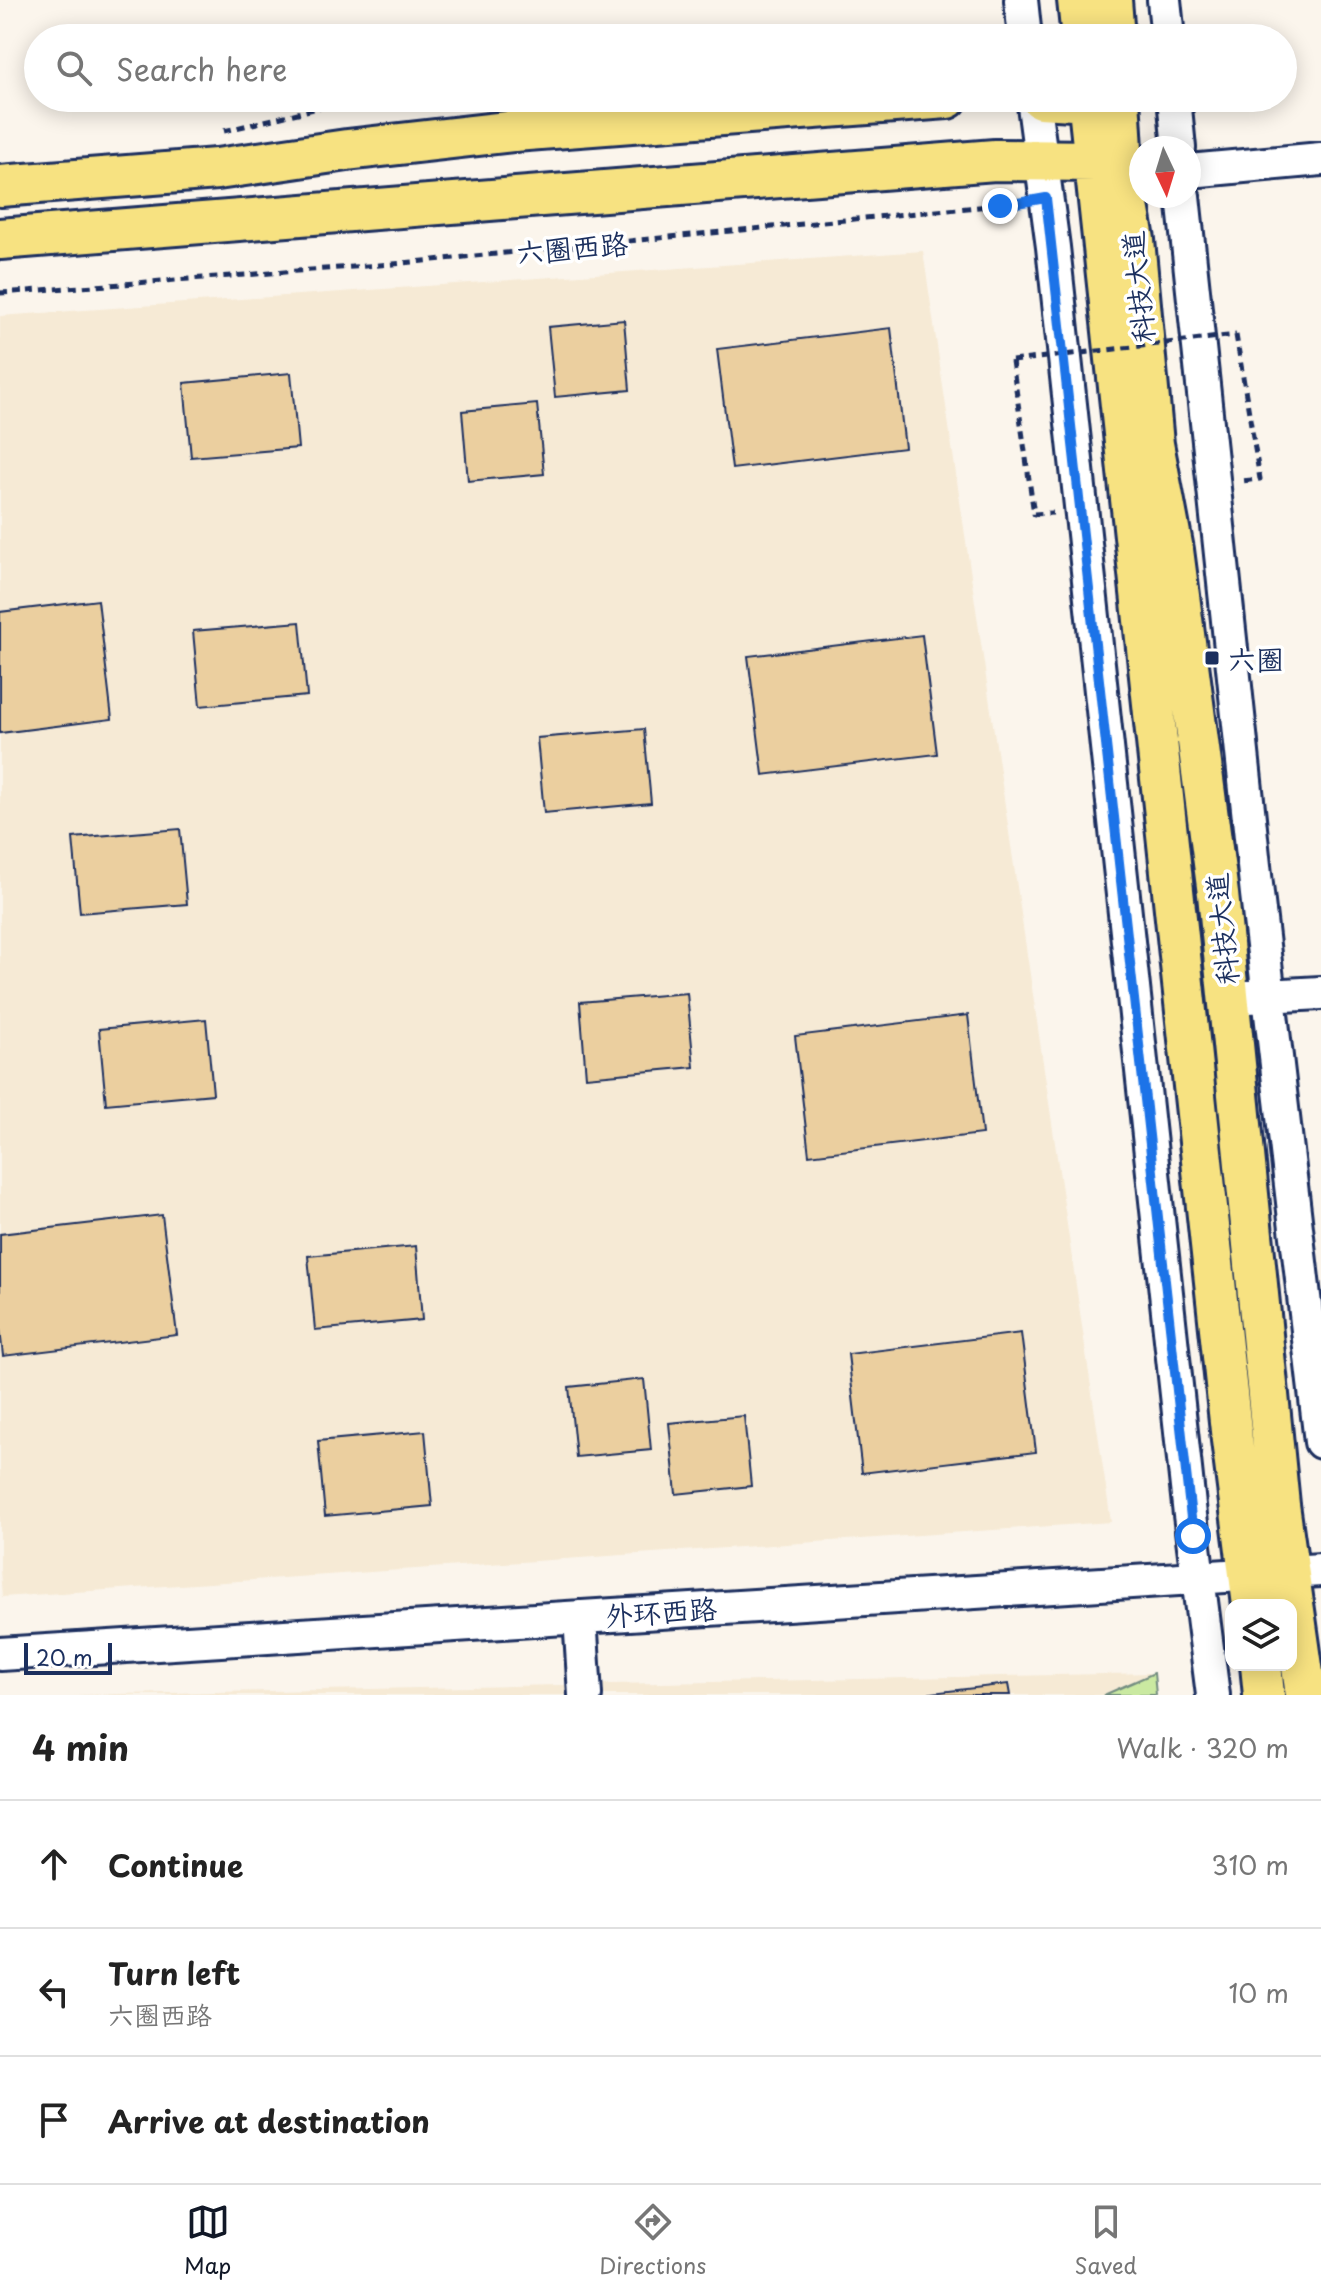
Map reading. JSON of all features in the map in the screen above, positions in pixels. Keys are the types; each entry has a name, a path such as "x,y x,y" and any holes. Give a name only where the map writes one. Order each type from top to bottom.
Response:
{"main road":[{"path":"1078,0 1081,24"},
{"path":"1111,0 1113,24"},
{"path":"0,186 217,169 514,131 763,112"},
{"path":"1103,112 1120,165"},
{"name":"六圈西路","path":"0,239 979,161 1044,179 1120,165"},
{"name":"科技大道","path":"1120,165 1153,444 1176,565 1218,894 1279,1505 1305,1572 1306,1695"},
{"name":"科技大道","path":"1120,165 1251,1589"},
{"path":"1262,1671 1264,1695"}],"street":[{"path":"1021,0 1024,24"},
{"path":"1164,0 1167,24"},
{"path":"1035,112 1213,1695"},
{"path":"1175,112 1178,136"},
{"path":"1201,170 1321,159"},
{"path":"1184,208 1269,996 1321,1442"},
{"path":"1229,999 1321,993"},
{"name":"外环西路","path":"0,1654 1198,1577 1251,1589 1305,1572"},
{"path":"580,1617 585,1695"}],"path":[{"path":"220,131 300,112"},
{"name":"六圈西路","path":"0,293 408,262 1000,206 1044,179"},
{"path":"1034,514 1012,361 1236,335 1260,479"}],"shaded area":[{"path":"923,251 1111,1522 2,1597 0,316"},
{"path":"1154,1673 1157,1695 73,1695"}],"green space":[{"path":"1154,1673 1156,1695 1104,1695"}],"building":[{"path":"624,320 630,390 555,397 548,327"},
{"path":"891,328 905,448 732,469 717,349"},
{"path":"291,373 298,448 191,457 184,383"},
{"path":"537,404 544,474 468,481 462,411"},
{"path":"98,600 112,719 0,733 0,612"},
{"path":"300,622 307,696 200,706 193,631"},
{"path":"922,635 937,754 763,775 748,656"},
{"path":"644,729 651,803 544,813 537,738"},
{"path":"180,829 187,904 80,913 73,838"},
{"path":"687,993 694,1067 586,1077 580,1002"},
{"path":"968,1015 982,1134 809,1155 795,1036"},
{"path":"206,1019 213,1094 106,1104 99,1029"},
{"path":"162,1215 177,1335 3,1356 0,1234"},
{"path":"416,1246 422,1320 315,1330 308,1256"},
{"path":"1021,1333 1036,1452 862,1473 848,1354"},
{"path":"644,1379 651,1450 576,1457 569,1387"},
{"path":"744,1416 751,1486 676,1494 669,1423"},
{"path":"425,1431 432,1506 325,1516 318,1441"},
{"path":"1008,1684 1010,1695 915,1695"}],"place":[{"name":"六圈","path":"1212,658"}],"route":[{"path":"1000,206 1046,198 1193,1536"}]}
